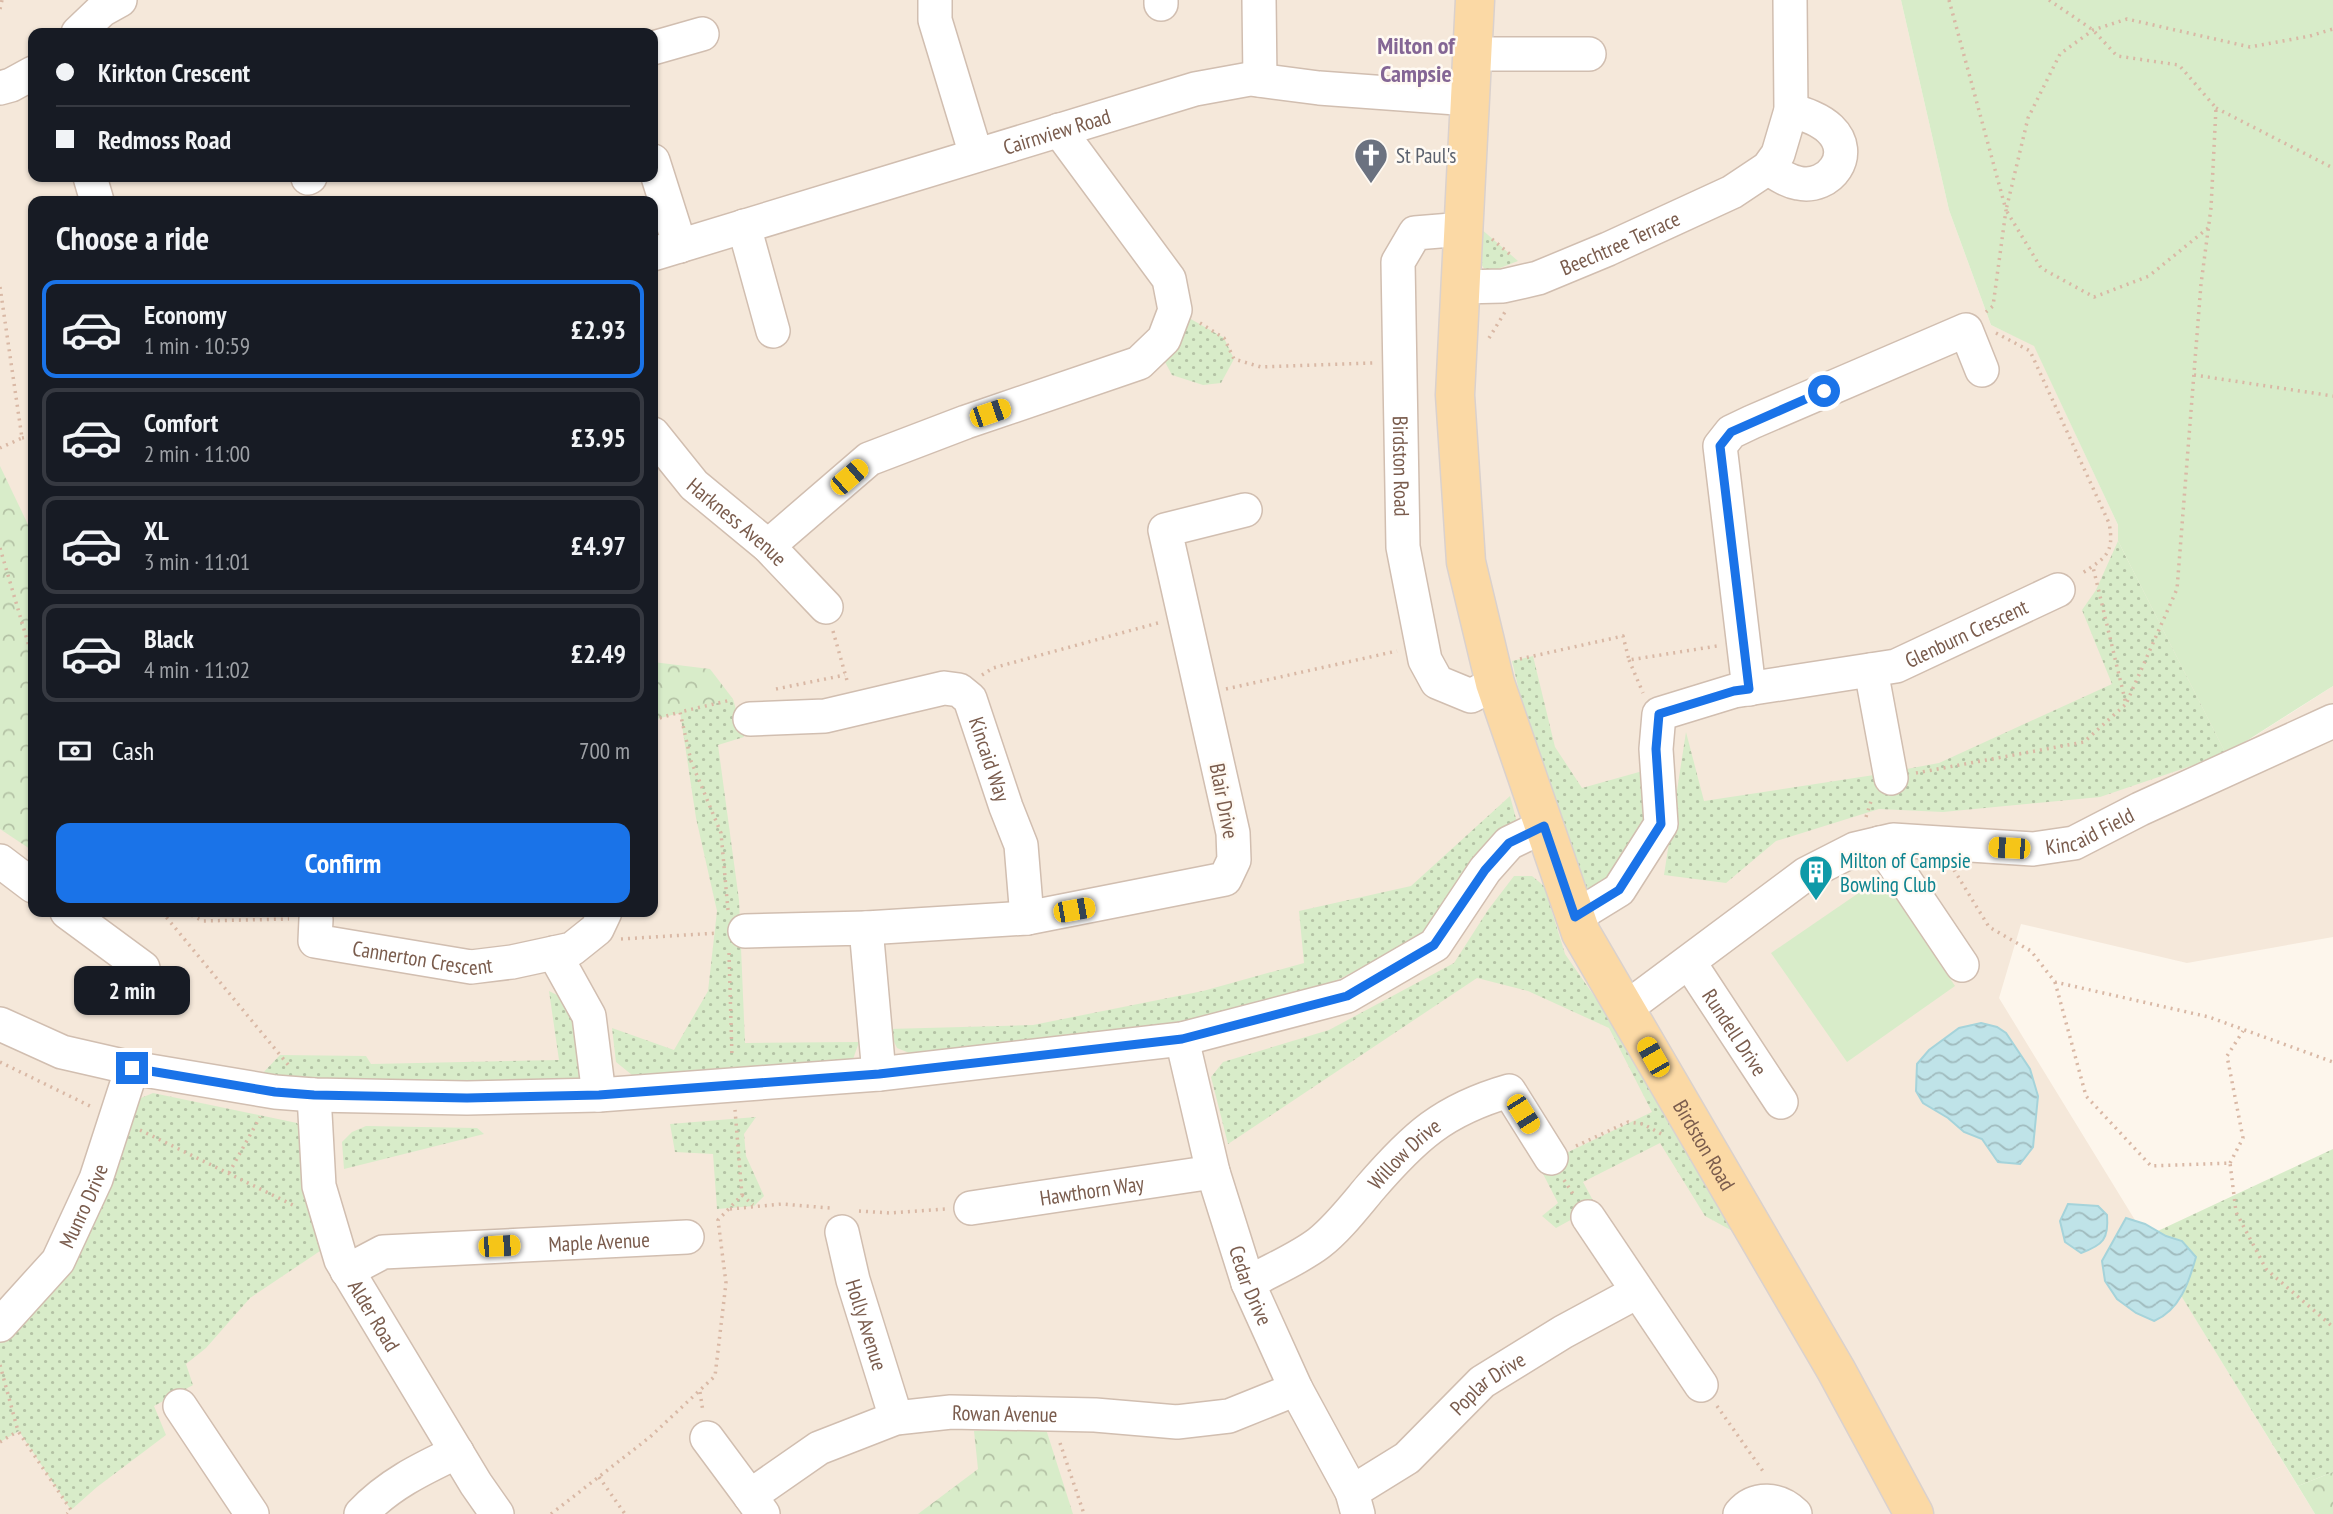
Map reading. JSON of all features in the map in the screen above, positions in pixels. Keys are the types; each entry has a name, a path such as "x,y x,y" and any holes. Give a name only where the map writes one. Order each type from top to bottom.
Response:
{"main road":[{"name":"Birdston Road","path":"1475,0 1455,395 1466,562 1493,674 1581,933 1836,1370 1914,1514"}],"street":[{"path":"83,28 102,10 120,0"},
{"path":"935,0 935,20 976,155"},
{"path":"1259,0 1260,80"},
{"path":"1790,0 1791,110 1778,154 1768,168 1798,184 1824,180 1834,172 1840,162 1838,141 1830,129 1791,110"},
{"path":"658,47 702,34"},
{"path":"1472,54 1589,54"},
{"path":"0,88 28,75"},
{"name":"Cairnview Road","path":"666,250 1195,89 1250,79 1319,88 1470,99"},
{"path":"768,546 869,459 966,422 1139,363 1164,338 1175,310 1169,279 1059,130"},
{"name":"Beechtree Terrace","path":"1460,287 1503,286 1538,278 1732,192 1768,168"},
{"path":"656,182 666,250"},
{"name":"Birdston Road","path":"1464,222 1415,233 1398,262 1403,547 1425,660 1437,682 1471,696 1493,674"},
{"path":"744,226 773,331"},
{"path":"1749,689 1720,446 1731,432 1752,422 1966,330 1983,370"},
{"name":"Harkness Avenue","path":"658,440 694,485 768,546 826,607"},
{"name":"Blair Drive","path":"733,930 866,928 1027,918 1225,879 1234,860 1233,833 1165,530 1245,510"},
{"name":"Glenburn Crescent","path":"1575,917 1619,890 1661,824 1656,749 1659,714 1734,691 1896,666 2058,590"},
{"path":"1871,670 1891,778"},
{"name":"Kincaid Way","path":"749,716 825,716 944,688 959,690 970,699 1021,845 1027,918"},
{"name":"Kincaid Field","path":"1625,1009 1806,874 1868,846 1893,840 2033,849 2074,843 2140,809 2333,721"},
{"path":"0,1024 62,1052 132,1068 275,1092 467,1098 599,1095 879,1074 1182,1039 1347,996 1434,945 1485,870 1509,843 1544,826"},
{"path":"1868,846 1962,965"},
{"path":"0,861 28,883"},
{"path":"74,917 143,968"},
{"path":"599,1095 589,1016 569,947 597,929 602,917"},
{"name":"Cannerton Crescent","path":"316,919 315,941 471,967 512,962 569,947"},
{"path":"866,928 879,1074"},
{"name":"Rundell Drive","path":"1689,962 1781,1101"},
{"name":"Cedar Drive","path":"1182,1039 1213,1172 1248,1283 1296,1389 1355,1503"},
{"name":"Munro Drive","path":"0,1325 58,1261 96,1179 132,1068"},
{"name":"Willow Drive","path":"1248,1283 1317,1245 1340,1224 1393,1161 1436,1122 1475,1101 1509,1091 1551,1158"},
{"name":"Alder Road","path":"314,1095 319,1186 341,1260 496,1514"},
{"name":"Hawthorn Way","path":"971,1208 1213,1172"},
{"path":"1588,1217 1701,1385"},
{"name":"Holly Avenue","path":"842,1231 853,1280 896,1418"},
{"name":"Maple Avenue","path":"347,1270 383,1252 687,1237"},
{"name":"Poplar Drive","path":"1355,1503 1407,1458 1482,1382 1563,1332 1637,1292"},
{"name":"Rowan Avenue","path":"757,1505 819,1448 896,1418 951,1412 1095,1415 1177,1422 1229,1416 1296,1389"},
{"path":"180,1406 252,1514"},
{"path":"707,1438 757,1505"},
{"path":"361,1514 373,1501 401,1480 457,1452"},
{"path":"1740,1514 1753,1503 1765,1500 1777,1502 1791,1511"}],"path":[{"path":"0,9 2,0"},
{"path":"1949,0 2006,210 2041,268 2094,297 2149,276 2208,228"},
{"path":"2049,0 2093,30 2117,55 2179,65 2216,108 2333,168"},
{"path":"1966,330 1993,306 2006,210 2028,118 2060,54 2093,30 2127,19 2249,47 2333,29"},
{"path":"1868,846 1878,780 2084,742 2126,704 2177,589 2216,108"},
{"path":"1464,222 1538,278"},
{"path":"0,287 22,438"},
{"path":"1175,310 1224,338 1234,359 1261,367 1400,361"},
{"path":"1966,330 1998,333 2030,351 2109,523 2113,542 2102,560 2058,590"},
{"path":"2194,374 2333,396"},
{"path":"0,448 28,437"},
{"path":"0,548 28,643"},
{"path":"2093,566 2126,704"},
{"path":"826,607 855,710"},
{"path":"959,690 993,668 1184,616"},
{"path":"1493,674 1623,636 1629,660 1744,642"},
{"path":"1201,695 1423,645"},
{"path":"658,719 680,712 749,716 845,675"},
{"path":"680,712 691,761 721,833 733,930 733,1086 742,1195 754,1206"},
{"path":"1940,843 1962,886 1989,927 2031,951 2055,982 2086,1096 2151,1166 2230,1163"},
{"path":"166,917 314,1095"},
{"path":"196,917 203,920 316,919"},
{"path":"569,947 733,930"},
{"path":"2055,982 2209,1017 2333,1062"},
{"path":"2243,1030 2227,1056 2243,1138 2230,1163 2236,1212 2266,1269 2333,1327"},
{"path":"0,1062 330,1223"},
{"path":"229,1173 275,1092"},
{"path":"1588,1217 1551,1158 1628,1122 1643,1125 1667,1137"},
{"path":"551,1514 650,1437 715,1376 726,1283 718,1220 742,1195"},
{"path":"0,1364 18,1431 71,1510 67,1514"},
{"path":"1701,1385 1791,1511"},
{"path":"1050,1414 1084,1514"},
{"path":"0,1442 18,1431"},
{"path":"599,1477 625,1514"}],"shaded area":[{"path":"0,0 1901,0 1949,210 1991,325 2034,345 2118,525 2118,541 2227,754 2333,686 2333,937 2187,963 2021,924 1999,998 2315,1514 0,1514"}],"green space":[{"path":"1901,0 2333,0 2333,686 2226,754 2118,541 2118,525 2034,346 1991,325 1949,210"},
{"path":"1480,228 1518,261 1487,273 1475,255"},
{"path":"1175,310 1224,338 1234,359 1221,383 1203,385 1172,375 1165,362 1164,339"},
{"path":"0,466 28,525 28,848 0,829"},
{"path":"2118,541 2226,754 2100,797 1943,812 1879,809 1776,841 1726,883 1664,875 1686,732 1704,801 1939,763 2112,684 2082,610 2096,590"},
{"path":"1533,656 1555,747 1582,788 1657,767 1661,824 1619,890 1577,890 1538,771 1512,661"},
{"path":"658,663 710,669 733,699 658,719"},
{"path":"733,699 744,737 718,745 739,900 745,1043 859,1042 851,1065 637,1079 616,1062 612,1028 674,1050 708,991 717,911 696,818 680,712"},
{"path":"1510,796 1518,826 1430,932 1326,986 1141,1037 919,1057 897,1048 888,1029 1033,1025 1203,991 1304,963 1299,911 1411,886"},
{"path":"1514,876 1532,876 1544,886 1565,954 1615,1026 1738,1234 1705,1216 1660,1143 1583,1182 1596,1206 1556,1228 1542,1216 1558,1203 1539,1166 1652,1112 1609,1028 1528,991 1477,978 1228,1144 1211,1077 1223,1062 1329,1030 1454,963 1488,910"},
{"path":"1882,877 1955,986 1847,1062 1771,953"},
{"path":"549,991 567,1000 588,1073 572,1087 259,1077 280,1055 366,1056 371,1064 559,1060"},
{"path":"153,1093 297,1123 317,1151 341,1260 320,1251 250,1298 206,1348 186,1364 193,1385 154,1406 166,1435 71,1510 19,1431 0,1442 0,1325 58,1261 129,1103"},
{"path":"756,1117 744,1134 746,1156 764,1196 754,1206 717,1209 713,1154 675,1152 670,1124"},
{"path":"366,1126 477,1128 484,1134 344,1169 342,1142 352,1132"},
{"path":"2333,1149 2333,1472 2298,1486 2145,1237"},
{"path":"1045,1426 1073,1514 918,1514 978,1469 974,1431"},
{"path":"2333,1472 2333,1514 2315,1514 2298,1486"}],"water":[{"path":"1981,1023 1997,1027 2006,1033 2030,1069 2038,1096 2033,1147 2020,1164 1998,1162 1982,1139 1964,1132 1948,1118 1923,1103 1916,1091 1917,1064 1929,1050 1959,1028"},
{"path":"2068,1204 2098,1206 2107,1215 2107,1230 2103,1240 2095,1247 2081,1253 2065,1242 2060,1221"},
{"path":"2126,1218 2182,1241 2196,1257 2177,1303 2154,1321 2136,1313 2117,1299 2105,1281 2102,1261"}],"place":[{"name":"St Paul's","path":"1371,185"},
{"name":"Milton of Campsie Bowling Club","path":"1816,902"}],"district":[{"name":"Milton of Campsie","path":"1416,59"}],"route":[{"path":"132,1068 275,1092 314,1095 467,1098 599,1095 879,1074 1182,1039 1347,996 1434,945 1485,870 1509,843 1544,826 1575,917 1619,890 1661,824 1656,749 1659,714 1749,689 1720,446 1731,432 1824,391"}]}
